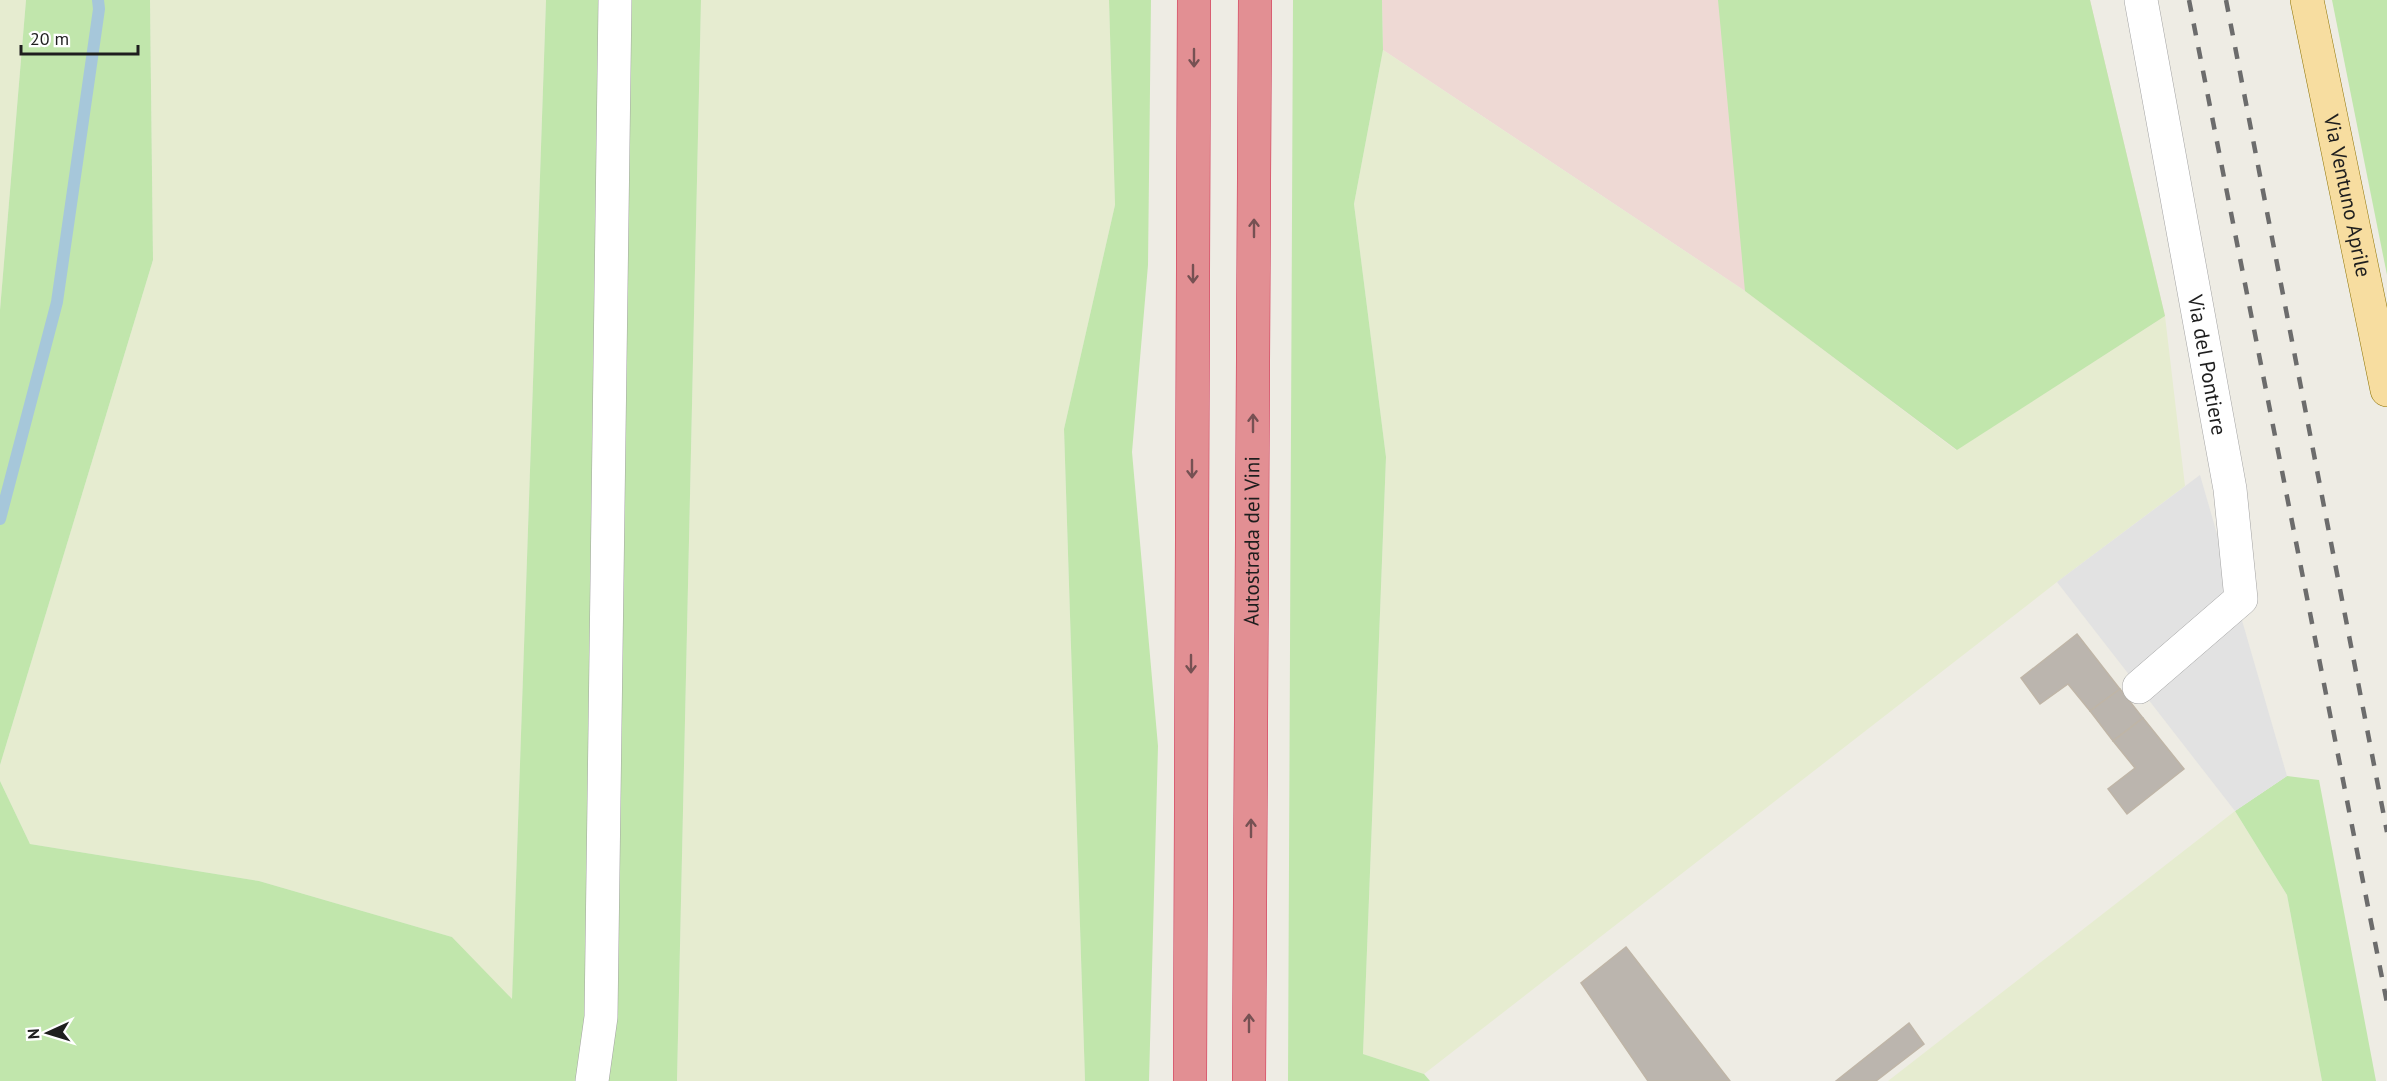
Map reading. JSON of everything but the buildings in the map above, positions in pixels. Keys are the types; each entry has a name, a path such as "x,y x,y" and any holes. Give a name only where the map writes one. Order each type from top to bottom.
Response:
{"highway":[{"path":"1190,1081 1194,0"},
{"name":"Autostrada dei Vini","path":"1249,1081 1255,0"}],"main road":[{"name":"Via Ventuno Aprile","path":"2307,0 2387,390"}],"street":[{"path":"592,1081 601,1017 615,0"},
{"name":"Via del Pontiere","path":"2139,687 2241,599 2230,489 2141,0"}],"shaded area":[{"path":"1382,0 2090,0 2165,316 1957,450 1745,291 1383,50"},
{"path":"2200,475 2287,776 2235,811 2057,582"}],"green space":[{"path":"0,0 26,0 0,310"},
{"path":"26,0 150,0 153,260 0,765 0,310"},
{"path":"150,0 546,0 512,1000 452,937 259,881 30,844 0,781 0,765 153,260"},
{"path":"546,0 701,0 677,1081 0,1081 0,781 30,844 259,881 452,937 512,999"},
{"path":"701,0 1109,0 1115,205 1064,429 1085,1081 677,1081"},
{"path":"1109,0 1151,0 1148,265 1132,452 1158,746 1149,1081 1085,1081 1064,429 1115,205"},
{"path":"1293,0 1382,0 1383,50 1354,204 1386,457 1363,1054 1424,1074 1430,1081 1288,1081"},
{"path":"1718,0 2090,0 2165,316 1957,450 1745,291"},
{"path":"2332,0 2387,0 2387,275"},
{"path":"1383,50 1745,291 1956,450 2165,316 2185,486 2057,582 1424,1074 1363,1054 1386,457 1354,204"},
{"path":"2287,776 2319,780 2376,1081 2322,1081 2287,895 2235,811"},
{"path":"2235,811 2287,895 2322,1081 1888,1081"}],"waterway":[{"path":"0,519 57,302 99,9 98,0"}],"railway":[{"path":"2189,0 2387,1003"},
{"path":"2226,0 2387,832"}]}
